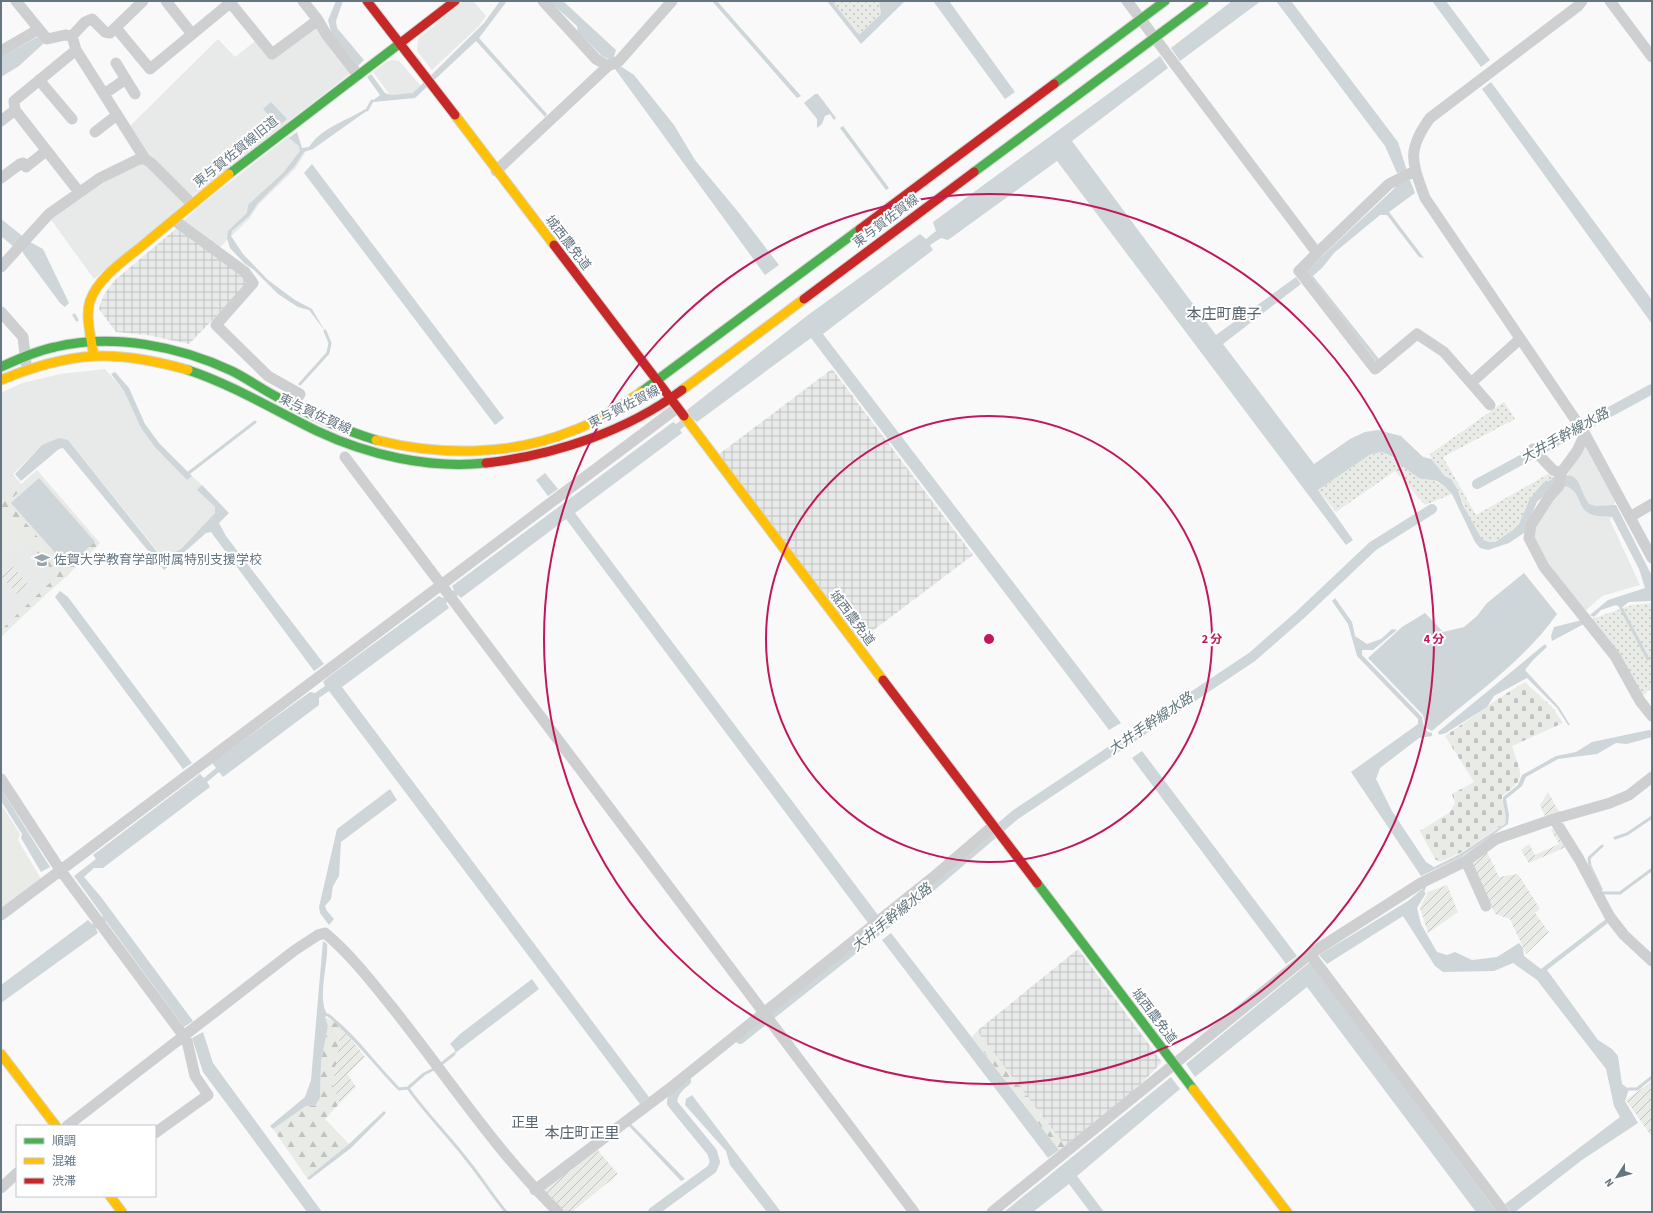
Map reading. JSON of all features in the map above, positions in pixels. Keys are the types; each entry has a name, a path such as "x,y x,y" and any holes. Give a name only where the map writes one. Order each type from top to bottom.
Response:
{"main road":[{"path":"367,1 400,43"},
{"name":"東与賀佐賀線旧道","path":"94,357 89,322 90,301 104,279 192,204 282,132 455,1"},
{"name":"東与賀佐賀線","path":"1,367 26,356 56,346 116,343 174,350 230,370 293,405 351,432 386,443 422,449 457,451 494,449 561,435 604,416 657,382 1165,1"},
{"name":"東与賀佐賀線","path":"1,380 25,370 58,360 115,354 171,364 232,387 287,416 348,444 380,454 420,462 458,465 493,463 529,458 566,448 640,417 670,399 1204,1"},
{"name":"城西農免道","path":"400,43 1000,836 1287,1212"},
{"path":"1,1054 55,1125"},
{"path":"111,1197 122,1212"}],"street":[{"path":"16,1 47,39 65,34 72,36"},
{"path":"72,36 85,22 92,20 105,32 110,33 143,1"},
{"path":"166,1 192,34"},
{"path":"303,1 318,20 326,34 358,75"},
{"path":"543,1 596,58 608,66"},
{"path":"496,171 608,66 618,61 672,1"},
{"path":"1127,1 1318,253"},
{"path":"1582,1 1578,6 1430,118 1418,134 1408,176 1425,198 1578,423 1652,558"},
{"path":"1610,1 1652,57"},
{"path":"116,28 150,69 230,2 272,54 318,20"},
{"path":"1,51 39,30"},
{"path":"72,36 76,50 145,159 163,172 192,204"},
{"path":"76,50 14,101 14,110 79,192"},
{"path":"116,63 135,94"},
{"path":"104,94 126,79"},
{"path":"39,80 72,119"},
{"path":"1,121 14,110"},
{"path":"95,132 117,115"},
{"path":"1,178 20,164 23,163 26,167 46,151"},
{"path":"1,267 49,214 79,192 117,169 139,159 145,159"},
{"path":"1408,176 1389,184 1299,271 1375,369 1416,334 1444,352 1490,405"},
{"path":"174,220 245,272 253,283 216,325 268,376 300,394 293,405"},
{"path":"1,312 23,337 26,356 25,370"},
{"path":"1471,383 1520,339"},
{"path":"1,915 447,592 680,412"},
{"path":"1585,434 1577,451 1561,473 1559,486 1549,497 1531,525 1529,538 1544,567 1615,656 1640,701 1652,716"},
{"path":"1536,452 1553,470 1561,473"},
{"path":"345,457 914,1212"},
{"path":"1630,517 1652,504"},
{"path":"992,1212 1310,954 1425,882 1466,860 1496,839 1554,819 1610,803 1629,795 1652,777"},
{"path":"1,779 61,871 187,1041 195,1076 208,1094 156,1132"},
{"path":"1554,819 1579,859 1610,917 1624,935 1652,961"},
{"path":"535,1190 766,1017 993,826"},
{"path":"1466,860 1486,906"},
{"path":"68,1125 295,950 318,935 326,933 345,950 439,1066 490,1136 535,1190 558,1212"},
{"path":"1310,954 1504,1212"},
{"path":"669,1089 680,1095"},
{"path":"1,1188 16,1174"}],"shaded area":[{"path":"336,1 343,1 336,21 337,28 364,60 358,66 331,32 328,20"},
{"path":"463,1 473,1 486,16 479,26 432,70 417,51 418,39"},
{"path":"500,1 507,1 479,38 547,114 545,117 476,41 415,98 372,101 380,95 367,77 371,74 385,93 391,95 413,93 484,23"},
{"path":"549,1 563,1 616,50 614,56 619,65 634,75 674,125 695,160 739,213 779,265 765,275 607,58 602,56 578,32 577,26"},
{"path":"712,1 717,1 801,96 797,98"},
{"path":"827,1 832,1 859,35 881,14 879,1 905,1 861,44"},
{"path":"933,1 949,1 1015,92 1005,99"},
{"path":"1232,1 1261,1 1180,61 1171,48"},
{"path":"1276,1 1291,1 1398,142 1407,171 1397,173 1385,146"},
{"path":"1432,1 1446,1 1490,60 1481,67"},
{"path":"315,27 352,72 191,197 147,156 128,128 218,39 235,57 258,39 272,58"},
{"path":"39,36 44,43 19,66 1,77 1,57"},
{"path":"1160,56 1168,68 1072,141 1216,335 1296,277 1301,284 1223,344 1314,464 1350,439 1365,432 1378,430 1401,436 1423,457 1431,459 1445,476 1451,479 1458,490 1463,505 1481,538 1486,542 1495,542 1519,524 1529,500 1543,483 1551,480 1553,477 1563,475 1574,477 1580,485 1589,504 1596,506 1616,505 1652,576 1652,601 1629,602 1621,608 1616,605 1601,610 1594,617 1590,615 1608,600 1645,588 1639,569 1612,517 1595,516 1587,512 1571,489 1565,486 1555,485 1537,502 1524,533 1509,543 1488,550 1480,548 1475,542 1452,494 1444,486 1437,481 1419,478 1398,463 1395,458 1382,452 1371,454 1318,490 1353,540 1346,545 1057,161 948,240 941,238 930,245 933,250 823,334 1121,723 1109,730 811,338 697,422 693,419 680,430 682,433 575,513 878,915 868,923 566,519 461,598 458,595 446,603 449,608 342,687 649,1097 640,1104 329,691 319,698 319,705 223,777 219,772 207,782 210,787 103,868 94,868 84,877 101,897 193,1021 184,1027 106,921 96,929 98,933 1,1003 1,985 88,920 92,924 103,916 74,876 96,859 93,855 200,774 204,778 216,768 212,763 310,692 315,693 325,686 323,682 327,678 439,596 443,598 454,590 452,586 673,422 676,424 689,414 687,410 808,315 920,234 926,239 936,231 933,222"},
{"path":"388,61 399,61 421,86 414,94 390,95 373,72"},
{"path":"1491,82 1652,300 1652,324 1482,89"},
{"path":"815,94 818,94 836,118 834,120 830,114 825,116 822,124 817,128 817,119 804,103"},
{"path":"271,102 287,119 279,126 263,109"},
{"path":"365,109 368,110 313,149 304,152 294,167 258,203 249,216 232,231 231,236 243,254 268,280 295,300 312,309 325,331 309,310 298,307 278,294 254,270 244,263 230,248 227,238 228,231 247,213 248,205 283,173 300,151 299,146 289,138 297,132 302,148 309,147 314,140 328,129"},
{"path":"843,126 889,188 886,190 840,128"},
{"path":"289,136 300,145 305,153 295,169 259,204 249,219 217,250 181,223 202,204"},
{"path":"143,162 187,201 94,279 49,217 88,189"},
{"path":"312,164 504,418 495,425 304,173"},
{"path":"1410,180 1415,193 1389,212 1424,258 1419,257 1387,215 1380,215 1334,253 1323,267 1313,276 1379,359 1376,361 1305,272 1398,185"},
{"path":"1,219 30,242 43,249 69,303 65,307 60,303 23,253 23,248 15,248 1,236"},
{"path":"178,227 241,274 248,284 189,344 147,335 116,332 99,309 103,296 115,280"},
{"path":"105,369 124,391 141,428 187,480 192,476 202,485 197,490 215,507 215,513 181,549 167,556 159,553 68,440 42,445 13,474 21,484 37,470 100,543 66,577 38,600 1,637 1,393 22,383 60,374"},
{"path":"832,369 973,555 859,641 719,454"},
{"path":"115,372 129,388 145,424 159,443 192,476 187,480 155,447 141,428 124,391 111,374"},
{"path":"59,438 68,440 158,553 167,556 181,549 215,513 215,507 197,490 202,485 229,513 219,523 226,536 324,664 314,671 211,532 206,533 164,570 63,448 59,449 21,481 15,474 42,445"},
{"path":"1586,439 1616,498 1610,520 1640,585 1602,596 1583,613 1531,540 1543,509 1561,488"},
{"path":"545,473 558,489 548,496 536,480"},
{"path":"39,478 95,542 67,566 11,503"},
{"path":"1524,573 1557,614 1530,646 1499,676 1432,731 1426,728 1423,715 1368,658 1402,627 1425,613 1443,632 1464,627 1477,616 1487,603"},
{"path":"60,591 68,597 192,763 183,769 55,597"},
{"path":"1335,598 1352,622 1355,636 1367,644 1381,639 1392,629 1397,630 1373,650 1362,650 1362,655 1422,717 1424,727 1428,732 1432,733 1432,736 1419,738 1380,768 1376,779 1392,811 1426,862 1434,867 1460,854 1505,824 1506,817 1503,797 1518,785 1522,775 1556,756 1576,752 1592,742 1649,730 1652,731 1652,737 1627,744 1616,743 1597,754 1558,759 1526,777 1522,786 1506,799 1509,815 1508,824 1461,857 1421,876 1351,772 1418,724 1418,719 1357,656 1348,624 1332,601"},
{"path":"1582,620 1584,624 1552,641 1551,636 1554,627"},
{"path":"1545,644 1547,647 1525,670 1559,707 1570,725 1568,725 1557,708 1527,678 1494,696 1487,707 1446,733 1439,735 1438,732"},
{"path":"1142,751 1297,956 1286,964 1132,758"},
{"path":"1,789 50,867 41,872 21,838 22,834 1,801"},
{"path":"390,789 397,800 341,842 339,876 333,886 331,899 325,906 327,911 334,919 329,925 320,913 319,907 337,829"},
{"path":"1421,890 1426,893 1417,908 1421,924 1437,952 1447,955 1455,952 1472,960 1497,957 1519,943 1523,948 1524,956 1541,969 1606,919 1608,923 1547,970 1598,1040 1612,1049 1618,1056 1622,1084 1629,1089 1625,1101 1638,1123 1582,1160 1515,1212 1511,1212 1505,1204 1620,1117 1614,1106 1606,1069 1537,980 1513,963 1494,971 1443,972 1435,966 1403,916 1327,964 1319,955 1408,901"},
{"path":"891,933 1059,1150 1048,1158 882,940"},
{"path":"323,941 327,944 323,1001 328,1015 325,1017 328,1026 321,1062 320,1098 315,1106 306,1106 273,1129 270,1126 305,1097 311,1080"},
{"path":"1078,949 1162,1062 1138,1087 1065,1146 977,1031"},
{"path":"1310,962 1497,1212 1476,1212 1307,987 1195,1077 1186,1064"},
{"path":"532,979 539,989 454,1054 455,1050 450,1044 460,1034"},
{"path":"203,1032 213,1063 322,1212 307,1212 203,1072 192,1038"},
{"path":"1171,1077 1180,1089 1077,1176 1104,1212 1090,1212 1069,1184 1033,1212 1004,1212"},
{"path":"692,1095 781,1212 767,1212 730,1165 726,1151 685,1105 686,1099"},
{"path":"384,1111 386,1113 351,1148 309,1180 307,1178 349,1144"},
{"path":"631,1124 685,1179 681,1181 628,1125"}],"green space":[{"path":"832,1 879,1 881,14 859,35"},
{"path":"1504,402 1515,419 1443,457 1476,515 1548,474 1553,477 1548,484 1529,500 1516,527 1497,540 1486,542 1477,534 1473,527 1455,484 1434,464 1430,454"},
{"path":"1382,452 1423,476 1442,485 1452,494 1425,505 1395,471 1336,512 1318,490 1371,454"},
{"path":"11,478 21,490 8,502 64,568 95,542 100,543 1,637 1,630 57,576 28,542 31,539 1,505 1,500 13,490 6,482"},
{"path":"1,505 31,539 1,566"},
{"path":"12,565 28,585 17,594 1,576"},
{"path":"1652,603 1652,688 1641,697 1589,620 1632,605"},
{"path":"1525,682 1553,708 1563,723 1512,746 1520,770 1520,775 1516,784 1502,796 1506,823 1460,853 1440,862 1435,859 1420,831 1450,812 1455,803 1452,794 1474,782 1445,736"},
{"path":"1548,792 1559,812 1545,816 1540,805"},
{"path":"1,804 20,834 18,840 41,879 1,909"},
{"path":"1554,827 1566,847 1529,863 1521,850 1529,844 1535,855 1559,844 1551,830"},
{"path":"1486,850 1499,877 1518,874 1540,909 1535,913 1549,932 1526,954 1510,919 1495,914 1470,862"},
{"path":"1447,885 1458,912 1428,933 1420,908 1428,892"},
{"path":"325,1017 341,1026 333,1085 340,1103 325,1119 349,1144 307,1178 273,1129 306,1106 315,1106 320,1098 321,1062 328,1026"},
{"path":"341,1026 365,1057 347,1074 356,1087 340,1103 333,1085"},
{"path":"977,1031 1065,1146 1059,1150 972,1037"},
{"path":"1652,1081 1652,1137 1626,1100"},
{"path":"595,1147 618,1174 572,1212 563,1212 539,1189"}],"waterway":[{"path":"367,110 372,101"},
{"path":"74,315 77,320"},
{"path":"300,384 328,353 330,343 325,331"},
{"name":"大井手幹線水路","path":"1477,484 1652,389"},
{"path":"186,475 255,422"},
{"name":"大井手幹線水路","path":"740,1039 913,902 1015,815 1252,657 1300,615 1373,546 1432,509"},
{"path":"1621,608 1648,659"},
{"path":"1615,838 1627,834 1652,817"},
{"path":"1601,889 1590,866 1589,858 1602,846"},
{"path":"1603,893 1620,893 1651,870 1652,872"},
{"path":"1423,891 1426,883"},
{"path":"328,1015 356,1041 399,1089 408,1088 422,1107 472,1166 506,1212"},
{"path":"440,1065 454,1054"},
{"path":"408,1088 424,1074 436,1068"},
{"path":"1629,1089 1637,1089 1652,1077"},
{"name":"大井手幹線水路","path":"653,1212 712,1169 715,1162 712,1152 672,1103 676,1090 686,1081"}],"traffic: fast":[{"path":"1054,84 1165,1"},
{"path":"974,172 1204,1"},
{"path":"229,174 403,41"},
{"path":"641,392 860,229"},
{"path":"1,367 41,351 77,343 99,341 145,344 212,362 244,377 273,395 315,416 351,432 376,440"},
{"path":"188,370 237,390 317,431 357,447 421,462 443,464 486,463"},
{"path":"1037,883 1193,1089"}],"traffic: slow":[{"path":"455,115 554,245"},
{"path":"93,352 88,313 90,301 100,283 116,267 229,174"},
{"path":"682,390 804,299"},
{"path":"1,380 49,363 93,356 115,356 138,359 162,363 188,370"},
{"path":"376,440 425,449 450,451 500,449 524,445 548,439 590,423 608,414 641,392"},
{"path":"684,416 883,680"},
{"path":"1,1054 55,1125"},
{"path":"1193,1089 1287,1212"},
{"path":"111,1197 122,1212"}],"traffic: jam":[{"path":"367,1 455,115"},
{"path":"403,41 455,1"},
{"path":"860,229 1054,84"},
{"path":"804,299 974,172"},
{"path":"554,245 684,416"},
{"path":"486,463 537,454 588,439 637,418 682,390"},
{"path":"883,680 1037,883"}],"place":[{"name":"佐賀大学教育学部附属特別支援学校","path":"42,560"}],"district":[{"name":"本庄町鹿子","path":"1224,314"},
{"name":"正里","path":"525,1123"},
{"name":"本庄町正里","path":"582,1133"}]}
